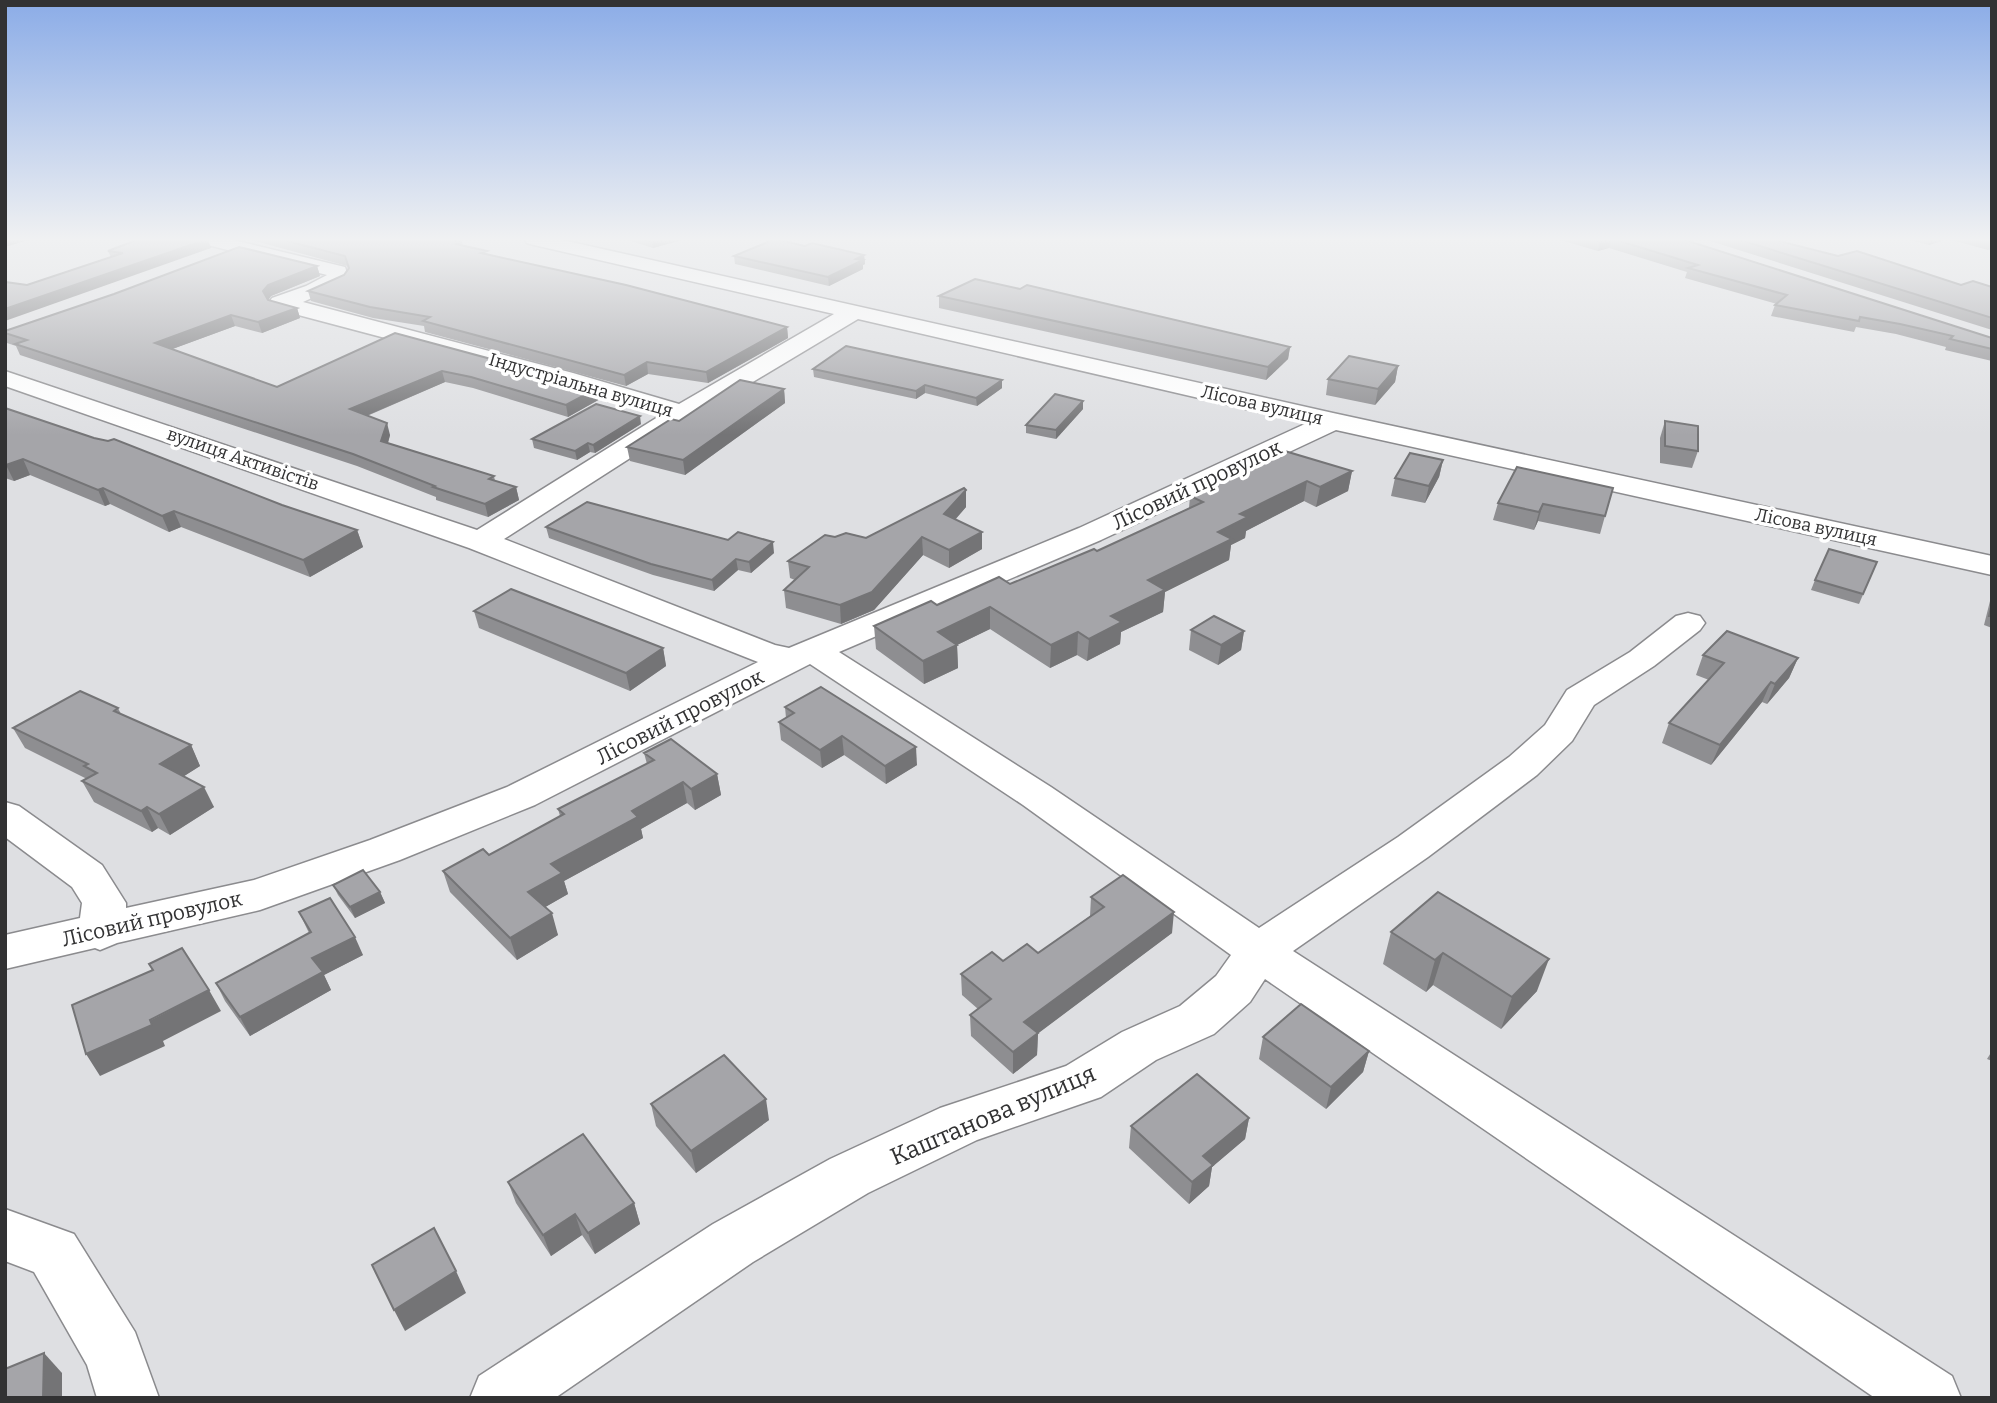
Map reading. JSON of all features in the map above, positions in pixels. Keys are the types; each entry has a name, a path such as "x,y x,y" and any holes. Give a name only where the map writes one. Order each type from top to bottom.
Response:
{"street":[{"name":"Індустріальна вулиця","path":"286,304 564,378 682,413"},
{"name":"Лісова вулиця","path":"827,304 1333,421 1992,566"},
{"path":"480,541 682,413 856,311"},
{"name":"вулиця Активістів","path":"5,378 480,541 766,654 803,655 1037,796 1259,951 1930,1398"},
{"name":"Лісовий провулок","path":"5,952 100,933 260,894 522,796 803,655 1090,534 1333,421"},
{"name":"Каштанова вулиця","path":"501,1398 733,1243 849,1176 959,1124 1083,1082 1139,1046 1197,1020 1233,989 1259,951 1413,847 1523,766 1559,733 1580,698 1642,659 1688,623"},
{"path":"5,816 87,876 104,903 100,933"},
{"path":"5,1235 54,1252 114,1353 128,1398"}],"building":[{"path":"83,304 284,304 297,308 258,322 231,315 155,343 277,387 395,333 598,388 566,405 442,371 350,409 387,423 381,441 494,476 489,479 516,487 485,504 433,487 435,486 353,454 15,344 27,340 5,331"},
{"path":"360,304 701,304 787,327 706,372 647,362 624,375 423,321 430,317"},
{"path":"978,304 1110,304 1290,347 1268,367"},
{"path":"1887,304 1992,338 1992,349 1950,339 1953,336 1900,324 1860,317 1859,321 1775,305"},
{"path":"1948,304 1992,304 1992,318"},
{"path":"846,346 1002,380 976,398 925,385 916,391 813,369"},
{"path":"1349,356 1398,366 1378,389 1328,379"},
{"path":"740,380 784,389 683,460 627,447 671,419 679,421"},
{"path":"1055,394 1083,401 1056,430 1026,425"},
{"path":"596,404 640,416 593,445 588,443 575,451 532,439"},
{"path":"5,408 94,438 108,441 114,439 282,505 357,530 303,560 174,511 162,516 103,488 98,490 23,459 6,465"},
{"path":"1665,421 1698,426 1698,451 1665,446"},
{"path":"1268,446 1352,471 1320,487 1307,481 1240,514 1248,517 1218,532 1232,539 1148,580 1165,590 1111,616 1122,622 1089,639 1078,632 1051,645 990,607 938,632 957,645 923,661 874,626 931,601 937,605 999,577 1010,584 1094,549 1097,551 1203,502 1190,496 1263,462 1257,459 1261,450"},
{"path":"1410,453 1443,460 1429,486 1395,478"},
{"path":"1517,467 1613,488 1605,516 1543,504 1539,512 1498,503"},
{"path":"964,488 966,490 944,514 982,532 949,550 922,537 872,592 840,605 784,590 809,567 788,561 825,535 835,537 846,533 866,538"},
{"path":"587,502 728,540 738,532 773,542 749,562 736,559 712,580 651,564 546,527"},
{"path":"1829,549 1877,562 1863,594 1815,580"},
{"path":"511,589 663,648 626,673 474,611"},
{"path":"1214,616 1244,631 1221,645 1191,630"},
{"path":"1727,631 1798,658 1775,684 1771,682 1720,745 1669,723 1724,663 1703,655"},
{"path":"821,687 916,747 885,766 842,736 820,750 779,722 794,713 785,707"},
{"path":"80,691 118,708 114,711 191,745 160,764 204,787 159,814 147,807 141,811 82,781 97,773 84,766 88,764 13,728"},
{"path":"671,739 717,774 691,789 683,782 632,811 638,817 551,864 562,873 528,892 552,913 510,938 443,871 483,849 489,855 564,814 558,809 654,760 644,753"},
{"path":"363,870 380,892 350,907 333,885"},
{"path":"1123,875 1174,912 1024,1022 1038,1033 1013,1052 970,1015 991,999 961,974 992,952 1003,961 1027,944 1038,953 1104,907 1091,897"},
{"path":"1438,892 1549,959 1512,997 1443,953 1435,960 1391,932"},
{"path":"330,898 355,937 312,958 323,972 240,1017 216,983 311,932 299,912"},
{"path":"182,948 209,990 150,1020 152,1025 86,1054 72,1005 153,970 149,964"},
{"path":"1301,1004 1369,1051 1331,1087 1263,1037"},
{"path":"724,1055 766,1099 691,1151 651,1104"},
{"path":"1197,1074 1249,1118 1203,1156 1213,1165 1192,1182 1131,1126"},
{"path":"583,1134 634,1203 588,1233 575,1214 543,1235 508,1182"},
{"path":"434,1228 456,1271 394,1310 372,1265"},
{"path":"44,1353 43,1398 5,1398 5,1369"}]}
